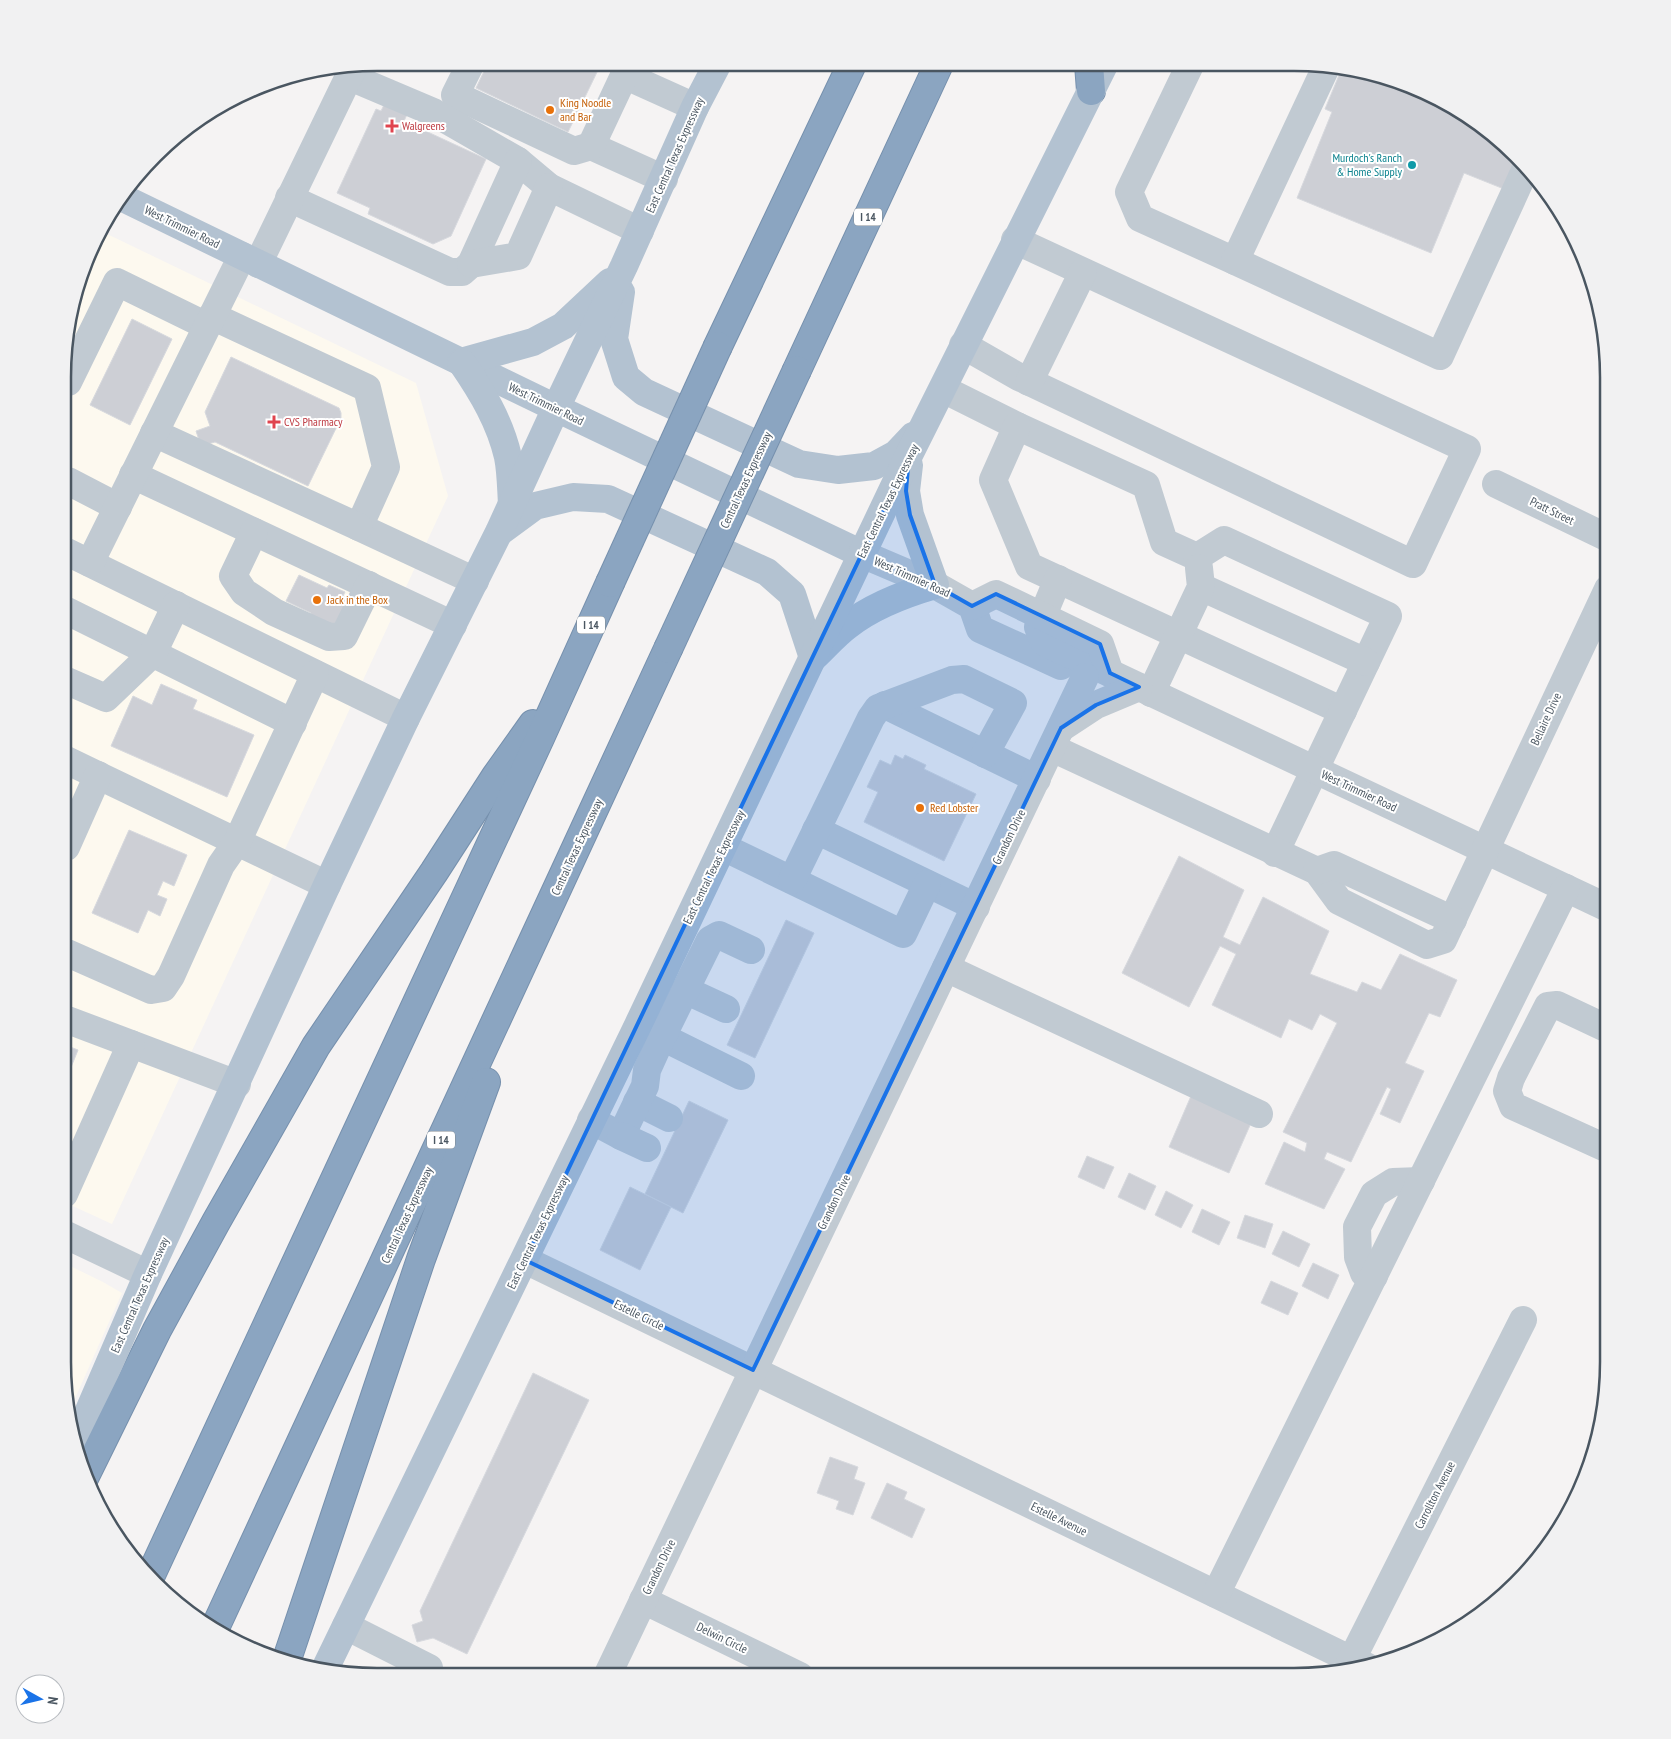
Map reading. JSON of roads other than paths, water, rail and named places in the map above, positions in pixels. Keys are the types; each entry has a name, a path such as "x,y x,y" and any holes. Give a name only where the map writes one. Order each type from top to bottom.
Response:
{"highway":[{"name":"I 14","path":"153,1570 572,667 718,346 849,71"},
{"name":"Central Texas Expressway","path":"217,1623 936,71"},
{"path":"1090,71 1091,91"},
{"path":"90,1466 157,1330 316,1046 434,872 496,776 572,667"},
{"path":"289,1655 421,1259 497,1052 500,1013"}],"main road":[{"name":"East Central Texas Expressway","path":"80,1432 148,1274 327,885 406,718 500,532 556,408 714,71"},
{"name":"East Central Texas Expressway","path":"327,1664 525,1260 909,455 1101,71"},
{"name":"West Trimmier Road","path":"128,200 862,554"},
{"path":"512,505 508,458 496,420 481,391 461,362 532,342 563,326 592,300 624,266"},
{"path":"624,266 614,338 626,377 644,392 799,464 838,470 874,466 896,454 929,417"},
{"path":"500,532 535,506 573,497 608,499 767,572 792,594 813,658 847,626 868,612 910,592 935,585 910,515 906,491 909,455"}],"street":[{"path":"467,71 455,95 574,151 591,146 664,179"},
{"path":"591,146 624,71"},
{"path":"633,71 696,107"},
{"path":"1187,71 1130,192 1140,218 1440,356 1523,174"},
{"path":"1235,261 1323,73"},
{"path":"355,75 375,101 408,110"},
{"path":"355,75 408,110 518,161 549,187 640,231"},
{"path":"355,75 289,198 209,321 118,507 78,558 406,718"},
{"path":"289,198 450,272 462,272 471,264 518,161"},
{"path":"471,264 518,256 549,187"},
{"path":"963,345 1029,382 1413,564 1467,449 1015,240"},
{"path":"1029,382 1083,272"},
{"path":"71,376 117,282 367,388 386,467 359,527"},
{"path":"943,389 1016,426 1146,484 1164,542 1197,556"},
{"path":"1016,426 993,480 1028,566 1343,712"},
{"path":"154,433 474,581"},
{"path":"133,475 452,625"},
{"path":"71,484 118,507"},
{"name":"Pratt Street","path":"1496,484 1600,534"},
{"path":"254,532 233,576 244,592 274,612 329,637 344,636 369,585"},
{"path":"1224,540 1388,616 1275,853 1057,738 1096,705 1145,690 1178,636 1201,587 1197,556 1224,540"},
{"name":"West Trimmier Road","path":"862,554 935,585 972,606 980,630 1098,675 1145,690 1600,904"},
{"path":"1042,616 1058,579"},
{"path":"1201,587 1366,662"},
{"path":"972,606 996,594 1100,644 1098,675"},
{"path":"71,683 106,698 153,653 176,605"},
{"name":"Bellaire Drive","path":"1275,853 1317,871 1339,902 1428,945 1443,940 1484,849 1600,606"},
{"path":"71,613 293,722"},
{"path":"71,955 151,990 163,988 171,976 221,865 237,842 315,674"},
{"name":"Grandon Drive","path":"611,1668 1057,738 1098,675"},
{"path":"792,880 870,718 878,708 952,680 964,679 1013,703 985,754"},
{"path":"885,705 1037,779"},
{"path":"71,762 327,885"},
{"path":"71,836 98,775"},
{"path":"816,830 976,907"},
{"path":"723,848 903,934 927,884"},
{"path":"1216,1594 1566,888"},
{"path":"684,928 710,940"},
{"path":"621,1136 645,1086 647,1070 710,940 720,935 751,950"},
{"path":"946,968 1259,1114"},
{"path":"685,990 726,1008"},
{"path":"1600,1025 1556,1005 1548,1006 1511,1078 1507,1091 1513,1106 1600,1146"},
{"path":"71,1021 237,1084"},
{"path":"638,1025 741,1076"},
{"path":"71,1162 131,1044"},
{"path":"637,1102 669,1118"},
{"path":"591,1120 647,1148"},
{"path":"1374,1276 1364,1273 1358,1257 1358,1227 1374,1194 1393,1182 1421,1181"},
{"path":"71,1237 148,1274"},
{"name":"Estelle Circle","path":"525,1260 753,1370"},
{"name":"Carrollton Avenue","path":"1357,1661 1523,1320"},
{"name":"Estelle Avenue","path":"753,1370 1216,1594 1350,1663"},
{"name":"Delwin Circle","path":"643,1600 783,1668"},
{"path":"346,1626 429,1668"}],"place":[{"name":"King Noodle and Bar","path":"550,110"},
{"name":"Walgreens","path":"392,126"},
{"name":"Murdoch's Ranch & Home Supply","path":"1412,165"},
{"name":"CVS Pharmacy","path":"274,422"},
{"name":"Jack in the Box","path":"317,600"},
{"name":"Red Lobster","path":"920,808"}]}
